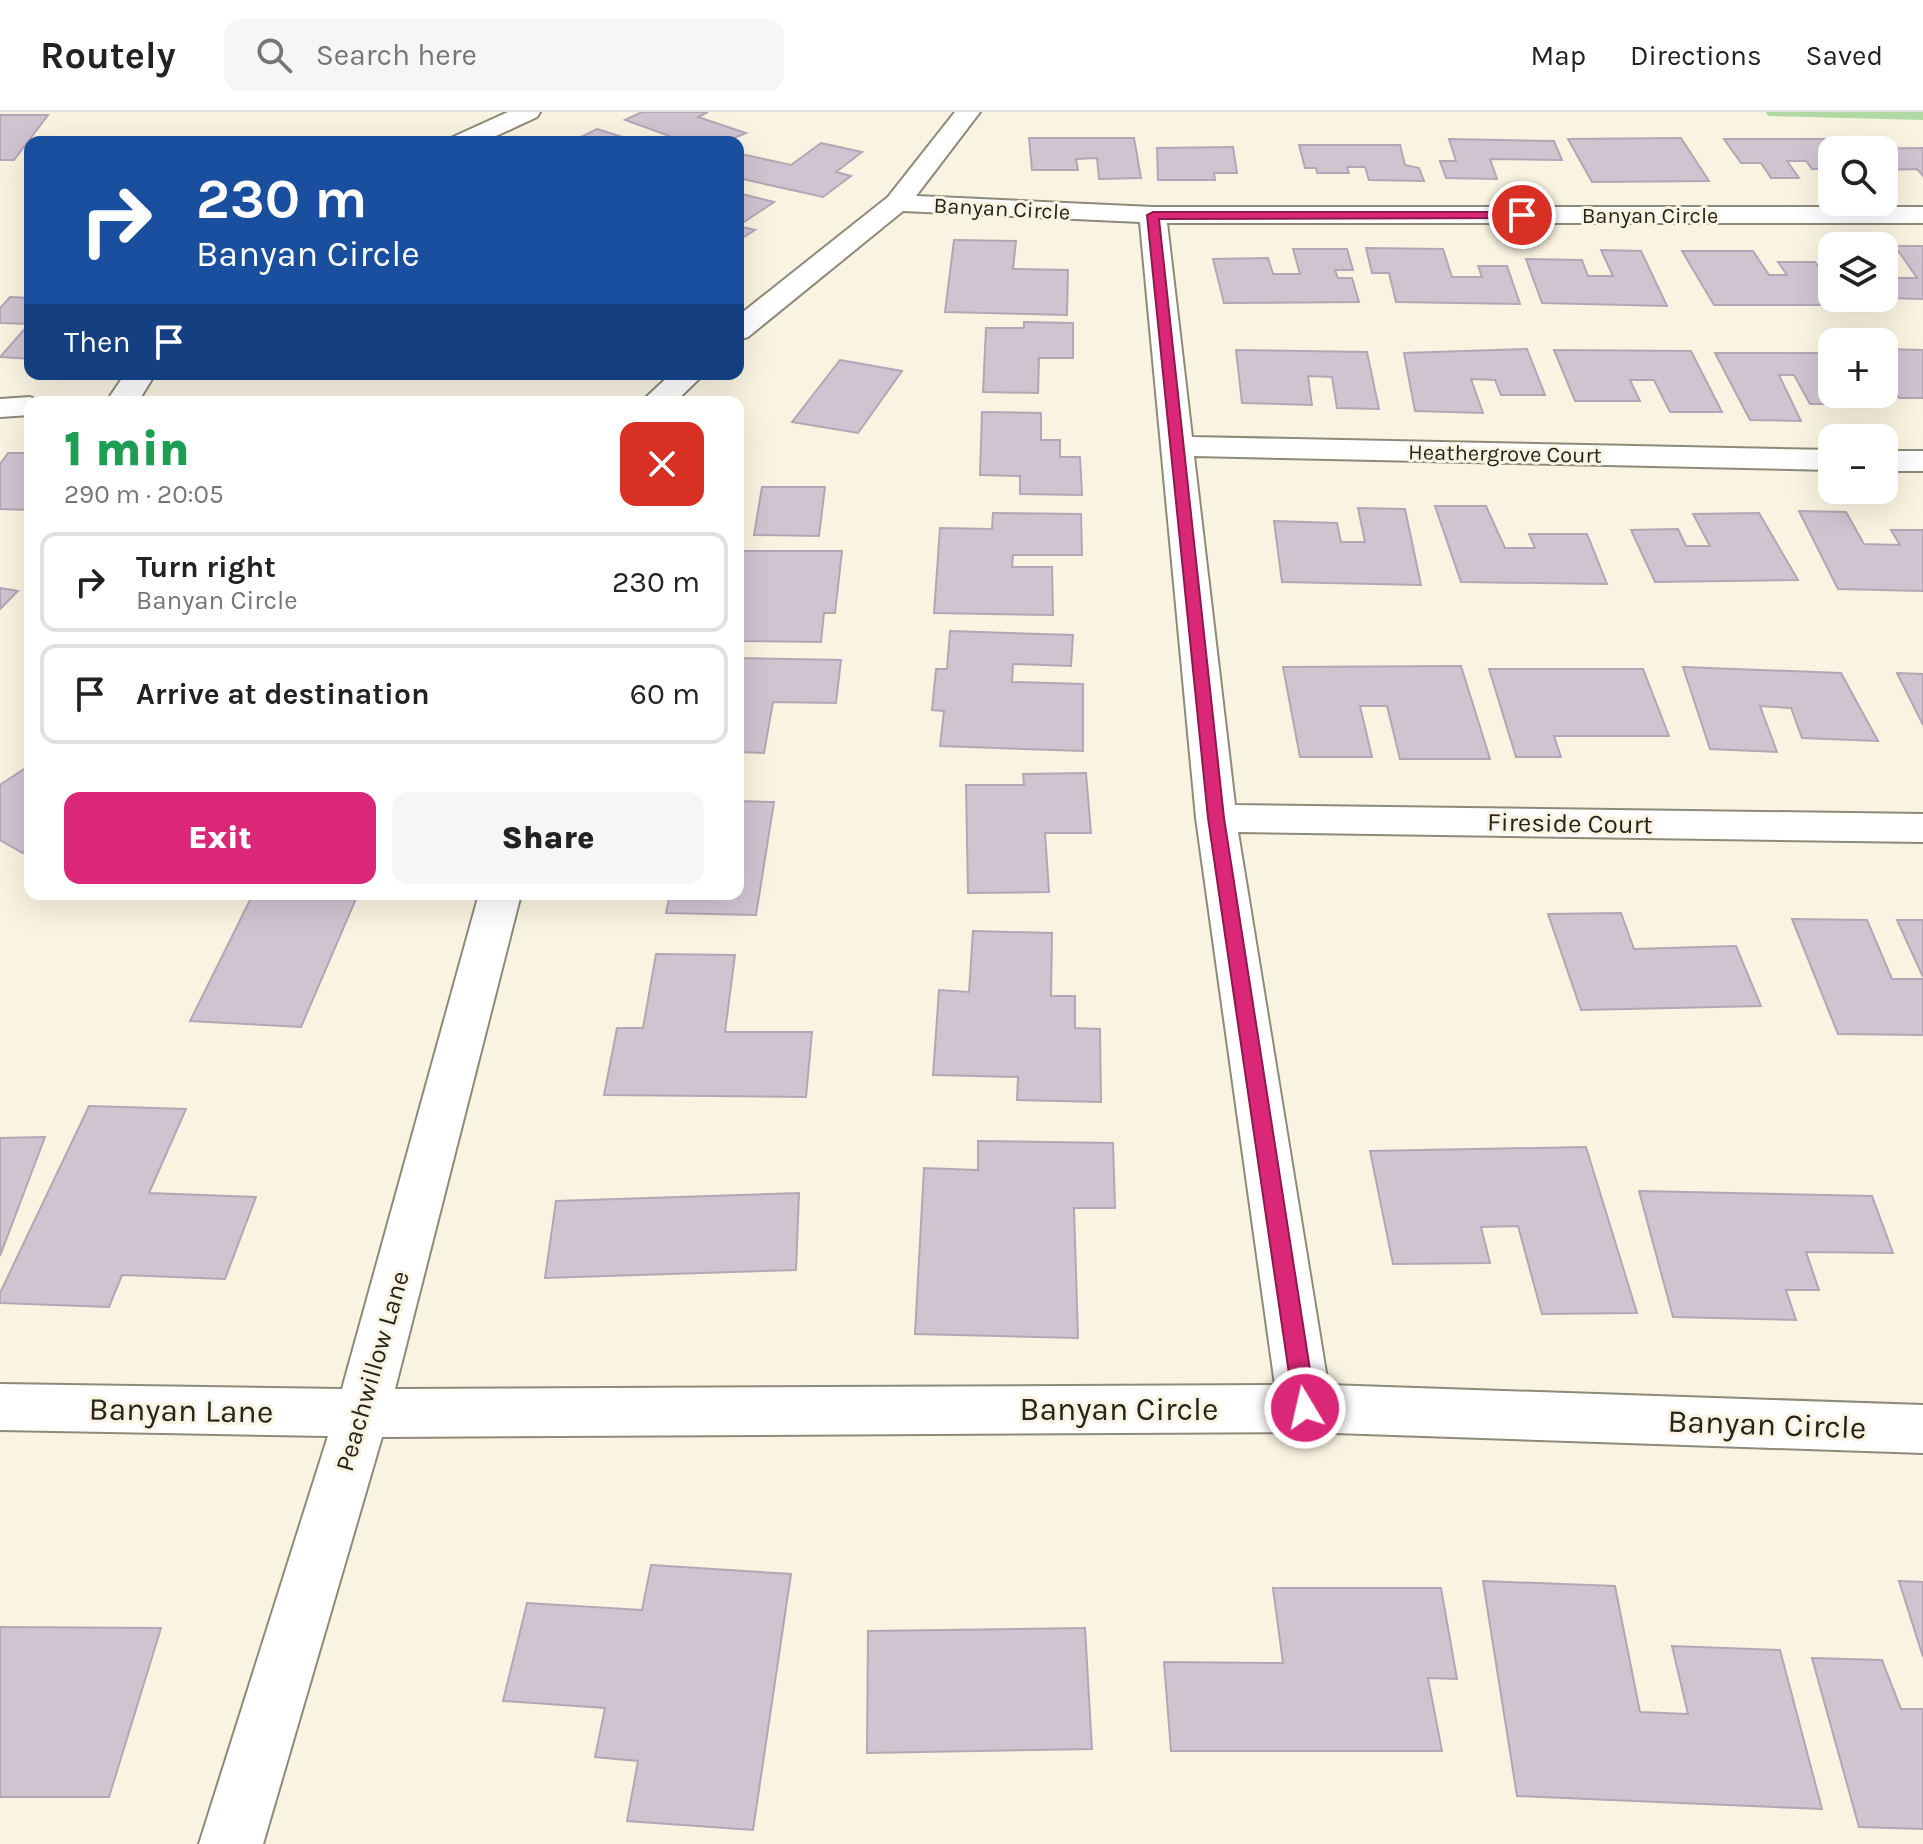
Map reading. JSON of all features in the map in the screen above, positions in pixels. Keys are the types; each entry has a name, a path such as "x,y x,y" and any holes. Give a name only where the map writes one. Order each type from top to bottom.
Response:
{"street":[{"path":"475,136 528,112"},
{"path":"744,326 897,203 968,112"},
{"name":"Banyan Circle","path":"897,203 1153,215 1923,215"},
{"path":"1153,215 1216,818 1305,1408"},
{"path":"664,396 682,380"},
{"path":"0,408 24,406"},
{"name":"Heathergrove Court","path":"1179,446 1818,460"},
{"path":"1898,461 1923,461"},
{"name":"Fireside Court","path":"1216,818 1923,828"},
{"name":"Peachwillow Lane","path":"231,1844 362,1413 498,900"},
{"name":"Banyan Lane","path":"0,1407 362,1413"},
{"name":"Banyan Circle","path":"362,1413 1305,1408 1923,1429"}],"green space":[{"path":"1766,112 1923,112 1923,120 1768,116"}],"building":[{"path":"642,112 708,112 698,117 746,133 739,136 669,136 625,120"},
{"path":"0,115 48,115 32,136 24,136 24,147 14,160 0,160"},
{"path":"597,129 619,136 583,136"},
{"path":"1029,138 1134,138 1141,178 1099,179 1097,158 1076,159 1078,170 1032,170"},
{"path":"1681,138 1709,181 1592,182 1568,139"},
{"path":"1449,139 1554,141 1562,160 1490,159 1497,179 1446,178 1440,161 1456,161"},
{"path":"1724,139 1818,139 1818,169 1812,169 1806,161 1787,161 1799,178 1771,178 1761,163 1741,163"},
{"path":"821,143 862,152 836,172 851,176 823,197 744,179 744,155 791,165"},
{"path":"1299,145 1400,145 1405,165 1419,168 1424,181 1369,180 1365,167 1347,167 1349,173 1317,173 1316,168 1305,168"},
{"path":"1233,147 1237,173 1214,173 1215,180 1158,180 1157,148"},
{"path":"1898,148 1923,148 1923,176 1917,169 1898,170"},
{"path":"744,194 774,202 744,222"},
{"path":"744,227 755,230 744,237"},
{"path":"954,240 1016,241 1013,269 1068,270 1067,315 945,312"},
{"path":"1898,246 1923,246 1923,299 1898,298 1898,278 1917,278"},
{"path":"1366,248 1443,249 1452,277 1482,277 1478,266 1507,266 1520,304 1396,302 1389,273 1372,273"},
{"path":"1293,249 1347,249 1353,270 1335,270 1338,278 1352,278 1359,302 1224,303 1213,259 1268,258 1273,274 1300,274"},
{"path":"1601,250 1641,251 1667,306 1542,303 1526,259 1582,260 1588,276 1613,276"},
{"path":"1682,251 1753,251 1769,275 1787,275 1778,262 1815,262 1818,266 1818,305 1714,305"},
{"path":"10,297 24,298 24,324 0,323 0,308"},
{"path":"1024,322 1073,323 1073,358 1039,358 1038,393 983,392 986,328 1024,328"},
{"path":"24,330 24,359 0,357"},
{"path":"1527,349 1545,395 1501,395 1495,380 1471,379 1483,413 1415,411 1404,353"},
{"path":"1898,349 1923,350 1923,398 1899,398"},
{"path":"1236,350 1367,352 1379,409 1337,408 1332,377 1308,376 1312,405 1242,403"},
{"path":"1554,350 1691,351 1722,412 1670,412 1654,380 1630,380 1640,401 1575,401"},
{"path":"1715,353 1818,353 1818,404 1810,404 1794,375 1779,375 1801,421 1750,420"},
{"path":"840,360 902,371 858,433 792,422"},
{"path":"982,412 1041,413 1041,440 1060,440 1060,457 1080,457 1082,495 1020,494 1020,476 980,475"},
{"path":"8,453 24,453 24,510 0,509 0,464"},
{"path":"762,487 825,487 819,536 754,535"},
{"path":"1435,506 1486,506 1505,548 1535,548 1529,534 1587,534 1607,584 1461,582"},
{"path":"1358,508 1405,509 1421,585 1282,582 1274,521 1337,523 1341,542 1365,542"},
{"path":"1799,511 1846,512 1864,544 1900,545 1891,530 1923,530 1923,591 1838,589"},
{"path":"993,513 1081,514 1082,555 1013,555 1012,567 1052,567 1053,615 934,613 940,528 992,529"},
{"path":"1759,513 1798,580 1655,582 1631,530 1678,529 1686,546 1710,546 1693,514"},
{"path":"744,551 842,551 835,613 824,613 821,642 744,641"},
{"path":"0,588 18,591 0,609"},
{"path":"950,631 1073,635 1071,666 1013,664 1012,682 1083,684 1083,751 940,746 944,711 932,710 936,669 947,669"},
{"path":"744,658 841,660 836,703 773,702 764,753 744,752"},
{"path":"1461,666 1490,759 1400,759 1387,706 1360,706 1372,757 1300,757 1283,667"},
{"path":"1683,667 1841,673 1878,741 1802,738 1791,708 1760,706 1777,752 1710,749"},
{"path":"1489,669 1643,669 1669,736 1554,736 1561,757 1516,757"},
{"path":"1897,673 1923,674 1923,725"},
{"path":"24,769 23,853 0,840 0,785"},
{"path":"1086,773 1091,833 1045,833 1049,892 968,893 966,785 1024,785 1023,774"},
{"path":"744,801 774,802 756,915 666,913 669,900 744,900"},
{"path":"250,900 355,900 301,1027 190,1021"},
{"path":"1621,913 1634,949 1736,946 1761,1006 1581,1010 1548,914"},
{"path":"1792,919 1867,920 1892,979 1923,979 1923,1035 1838,1034"},
{"path":"1897,920 1923,920 1923,977"},
{"path":"973,931 1052,933 1051,996 1075,996 1075,1028 1100,1029 1101,1102 1017,1100 1018,1077 933,1075 939,990 969,992"},
{"path":"656,954 735,955 725,1032 812,1032 806,1097 604,1095 617,1028 643,1028"},
{"path":"89,1106 186,1109 149,1193 256,1197 225,1279 122,1275 109,1307 0,1303 0,1293"},
{"path":"45,1137 0,1256 0,1138"},
{"path":"978,1141 1113,1143 1115,1208 1074,1208 1078,1338 915,1334 924,1168 978,1170"},
{"path":"1586,1147 1637,1313 1542,1314 1518,1226 1481,1227 1490,1263 1393,1264 1370,1151"},
{"path":"1639,1191 1872,1196 1893,1253 1806,1252 1819,1290 1786,1290 1796,1320 1673,1317"},
{"path":"799,1193 796,1270 545,1278 556,1201"},
{"path":"651,1565 791,1574 753,1830 627,1821 638,1761 595,1757 605,1708 503,1701 527,1603 642,1610"},
{"path":"1483,1581 1615,1586 1640,1712 1688,1714 1672,1646 1780,1650 1822,1809 1517,1796"},
{"path":"1899,1581 1923,1582 1923,1657"},
{"path":"1273,1588 1441,1588 1457,1679 1428,1678 1442,1751 1171,1751 1164,1662 1283,1663"},
{"path":"0,1627 161,1628 109,1797 0,1797"},
{"path":"1085,1628 1092,1749 867,1753 868,1631"},
{"path":"1812,1658 1882,1660 1901,1709 1923,1709 1923,1829 1859,1827"}],"route":[{"path":"1305,1408 1216,818 1153,215 1522,215"}]}
